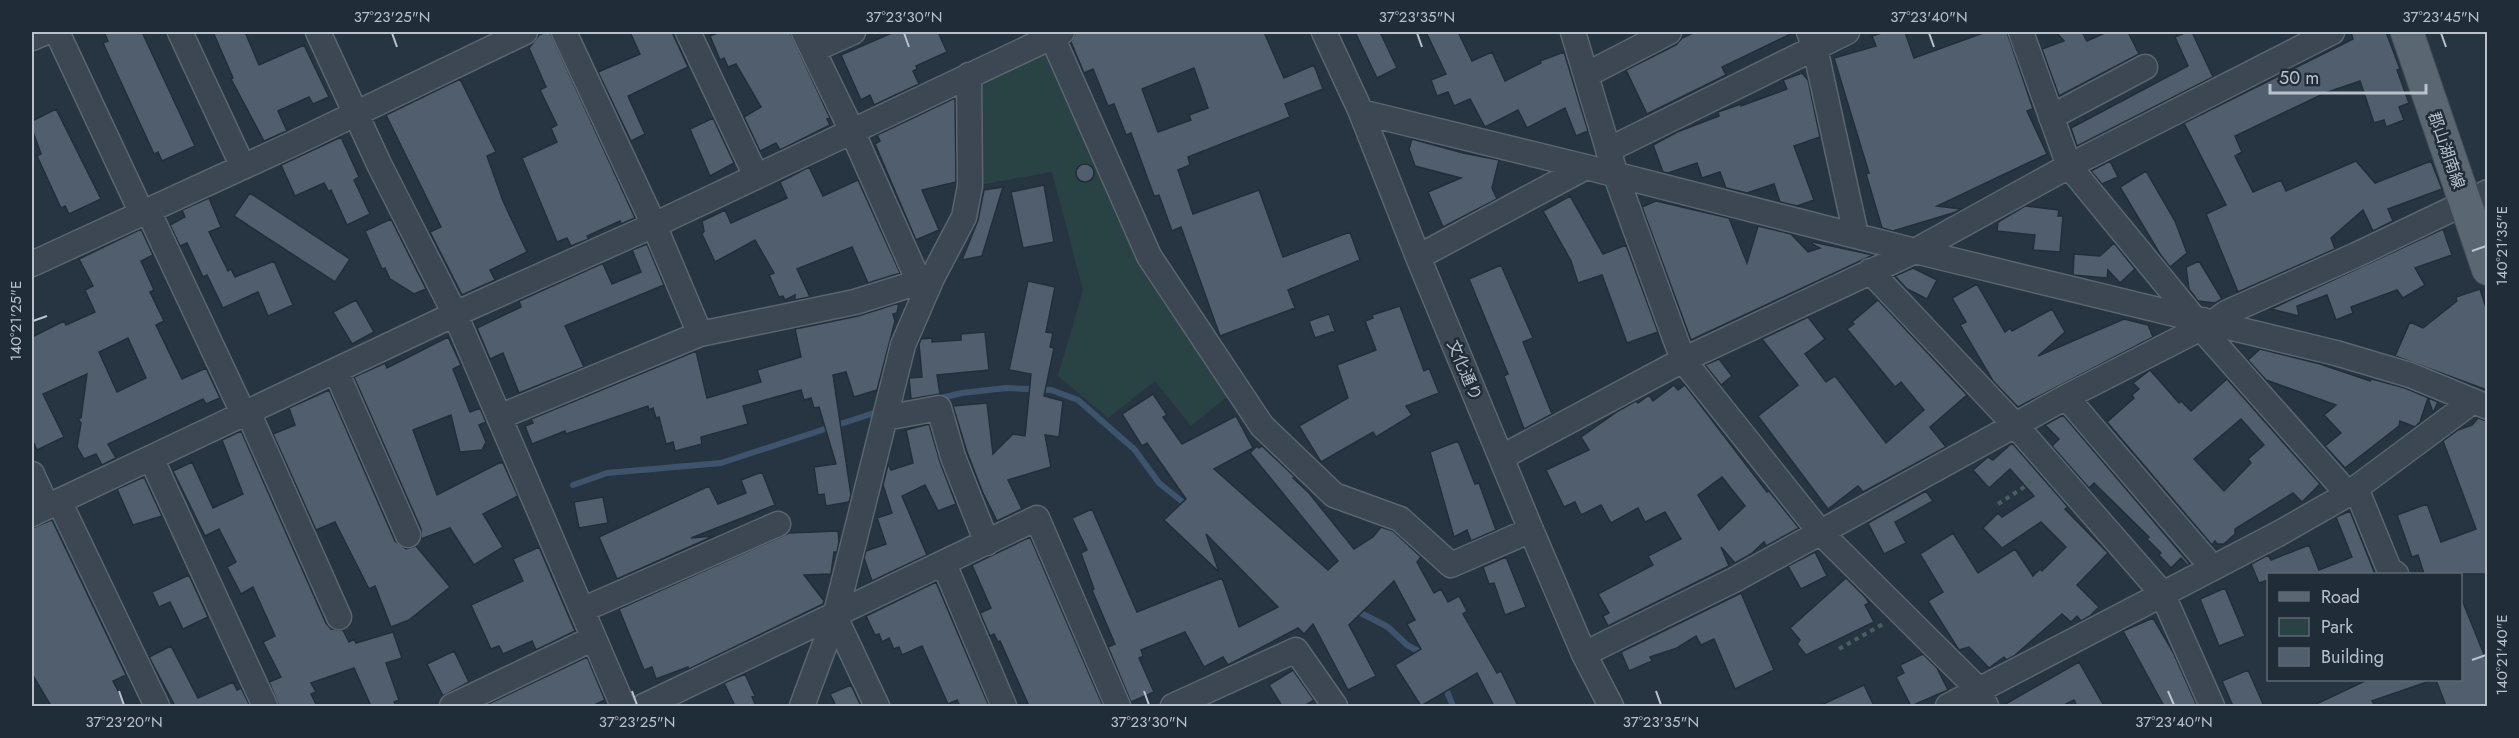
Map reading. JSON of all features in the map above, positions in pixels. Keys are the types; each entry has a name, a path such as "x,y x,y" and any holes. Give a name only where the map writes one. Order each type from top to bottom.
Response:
{"main road":[{"name":"郡山湖南線","path":"2407,32 2476,198 2487,269"}],"street":[{"path":"32,38 46,32"},
{"path":"57,32 138,205 150,217 244,415 252,421 339,618"},
{"path":"180,32 243,167"},
{"path":"318,32 380,164 455,314 623,706"},
{"path":"32,264 243,167 525,32"},
{"path":"564,32 654,225 700,334"},
{"path":"688,32 756,177"},
{"path":"853,32 808,41 925,280"},
{"name":"文化通り","path":"1323,32 1361,112 1418,257 1531,530 1584,654 1611,706"},
{"path":"1573,32 1616,176 1683,360 1821,533 1983,698"},
{"path":"1586,75 1669,32"},
{"path":"1608,150 1812,40 1847,32"},
{"path":"2021,32 2069,166 2352,491 2389,568 2395,573"},
{"path":"1502,457 1683,360 1915,250 2069,166 2332,32"},
{"path":"46,507 455,314 654,225 1054,33 1149,256 1262,426 1334,495 1400,519 1452,565 1531,530"},
{"path":"1812,40 1856,235"},
{"path":"2051,117 2145,67"},
{"path":"801,706 835,617 903,345 925,280 964,217 970,186 969,75"},
{"path":"1361,112 2203,322 2336,353 2410,375 2480,404"},
{"path":"1418,257 1586,167"},
{"path":"1584,654 1734,580 2203,322 2476,198"},
{"path":"1870,271 2016,426 2162,594 2212,706"},
{"path":"499,417 700,334 855,302 925,280"},
{"path":"336,371 408,535"},
{"path":"2066,397 2212,567"},
{"path":"1948,706 1983,698 2162,594 2352,491 2480,404"},
{"path":"885,418 939,408 953,457 987,543"},
{"path":"151,458 265,706"},
{"path":"32,474 46,507 157,706"},
{"path":"644,706 835,617 1037,518 1118,706"},
{"path":"582,610 778,524"},
{"path":"944,564 1004,706"},
{"path":"835,617 877,706"},
{"path":"452,706 594,638"},
{"path":"1173,706 1296,650 1335,706"}],"path":[{"path":"1998,504 2053,469"},
{"path":"1839,649 1902,613"}],"green space":[{"path":"1046,48 1228,396 1191,426 1155,381 1108,418 1058,376 1083,290 1052,172 979,185 981,84"}],"building":[{"path":"104,32 142,32 195,146 162,161 158,152 154,154 103,43 108,41"},
{"path":"213,32 245,32 259,65 304,45 329,97 313,104 309,97 278,111 287,131 264,141 231,79 233,78"},
{"path":"550,32 635,218 621,224 620,221 587,236 589,239 571,246 567,238 557,242 522,158 557,142 551,128 557,125 540,90 546,87 529,48 539,35"},
{"path":"630,32 672,32 688,67 628,96 645,134 631,141 598,72 640,54"},
{"path":"720,32 790,32 830,118 827,119 830,125 780,150 776,143 760,151 744,117 761,107 736,64 728,67 724,58 720,60 710,36"},
{"path":"894,32 938,32 947,52 916,66 917,69 913,71 919,84 874,105 870,95 861,100 841,55"},
{"path":"1076,32 1264,32 1284,78 1314,65 1323,89 1285,104 1290,117 1188,157 1190,165 1178,170 1193,214 1259,190 1283,257 1350,232 1360,260 1288,290 1295,308 1220,336 1181,227 1172,231 1159,195 1154,196 1131,133 1126,135 1114,104 1108,106 1093,69 1084,73 1071,42","holes":["1194,68 1208,108 1189,115 1191,120 1158,132 1142,89"]},
{"path":"1355,32 1380,32 1397,68 1377,78"},
{"path":"1426,32 1458,32 1472,61 1492,52 1505,81 1541,63 1540,61 1564,52 1588,131 1576,136 1565,108 1527,128 1518,110 1485,127 1470,99 1454,106 1448,92 1437,96 1431,80 1446,74"},
{"path":"1695,32 1795,32 1722,67 1726,75 1647,114 1626,70 1676,45 1682,38"},
{"path":"1885,32 1905,32 1914,58 1986,32 2007,32 2033,109 2027,111 2047,154 1937,206 1961,209 1956,212 1893,231 1882,228 1866,174 1869,173 1834,58 1876,46 1872,36"},
{"path":"2056,32 2082,32 2087,41 2107,32 2128,32 2139,54 2059,96 2042,49 2064,41"},
{"path":"2192,32 2213,77 2077,146 2071,128 2188,66 2175,37"},
{"path":"2351,32 2386,32 2400,69 2397,70 2409,103 2399,107 2404,120 2386,127 2384,120 2374,123 2360,81 2325,93 2235,136 2242,152 2235,156 2253,192 2281,180 2286,191 2356,161 2375,183 2431,161 2442,189 2388,209 2393,221 2373,231 2363,210 2331,238 2335,249 2238,292 2206,214 2226,205 2184,123 2353,39"},
{"path":"1802,73 1808,80 1820,137 1794,146 1814,200 1797,206 1780,202 1774,184 1747,193 1726,188 1720,172 1702,178 1697,163 1668,173 1663,172 1653,145 1677,132 1719,116 1718,112 1787,89 1783,80"},
{"path":"460,79 496,152 487,156 503,201 527,252 490,270 495,280 462,295 430,232 441,227 386,115"},
{"path":"955,98 956,182 922,190 939,230 916,240 875,144 880,141 877,135"},
{"path":"56,109 101,199 69,214 65,206 61,208 37,156 41,154 32,129 32,121"},
{"path":"713,118 734,163 710,176 690,129"},
{"path":"341,137 359,177 354,180 370,214 347,225 331,190 329,192 324,183 295,196 281,165"},
{"path":"1412,139 1499,160 1492,188 1497,199 1443,227 1428,192 1461,178 1415,166 1409,149"},
{"path":"2110,161 2118,177 2102,184 2091,171"},
{"path":"1085,164 1091,167 1094,173 1091,179 1085,182 1079,179 1076,173 1079,167"},
{"path":"809,167 823,196 858,180 900,273 868,283 852,247 797,269 810,297 795,300 795,295 785,300 783,296 779,297 769,275 774,273 755,240 715,262 702,234 704,231 702,221 725,210 731,223 787,198 780,182"},
{"path":"2146,171 2175,221 2187,253 2170,267 2120,187"},
{"path":"1044,185 1054,242 1023,248 1011,192"},
{"path":"1003,187 982,256 962,260 978,220 984,190"},
{"path":"250,193 350,259 335,282 234,216"},
{"path":"1570,196 1603,254 1626,245 1658,332 1627,343 1602,275 1578,283 1571,261 1543,211"},
{"path":"209,198 221,227 209,232 228,271 231,269 235,277 274,261 293,305 268,316 258,292 223,308 207,275 203,277 187,243 180,246 170,225 185,217 182,210"},
{"path":"1656,201 1729,218 1747,263 1758,226 1791,234 1808,252 1820,248 1812,244 1813,242 1873,255 1691,340 1642,207"},
{"path":"2025,206 2059,210 2058,216 2063,216 2060,252 2033,250 2035,235 1997,231 1998,222"},
{"path":"391,219 426,289 414,294 390,279 385,268 382,269 365,231"},
{"path":"141,229 153,255 141,261 154,290 150,292 164,321 156,325 182,379 206,368 220,398 206,404 203,399 108,444 116,458 102,465 96,454 84,459 77,447 81,423 78,419 81,418 87,374 43,394 64,437 37,450 32,439 32,337 64,321 66,325 95,312 85,290 93,286 79,259","holes":["128,338 146,378 117,392 99,352"]},
{"path":"2443,229 2452,255 2415,268 2425,285 2403,298 2397,290 2351,307 2353,313 2336,320 2327,295 2297,306 2299,316 2271,309"},
{"path":"2114,243 2135,269 2120,283 2108,270 2107,278 2073,275 2074,254 2100,256"},
{"path":"647,244 664,285 565,326 584,367 519,393 503,353 490,359 477,328 521,307 519,301 601,264 612,284 641,272 632,250"},
{"path":"2199,261 2222,299 2215,303 2198,301 2189,289 2186,267"},
{"path":"1501,265 1533,338 1523,342 1552,414 1524,429 1504,376 1508,374 1469,279"},
{"path":"1913,268 1937,280 1927,299 1907,289 1895,276"},
{"path":"1028,281 1055,287 1046,332 1053,333 1050,347 1054,348 1044,396 1063,401 1059,437 1045,435 1051,467 1008,480 1022,509 997,521 967,452 953,406 987,403 993,454 1013,434 1025,436 1031,374 1009,370"},
{"path":"1977,284 2005,332 2010,328 2012,331 2052,309 2065,332 2038,356 2124,319 2148,325 2153,337 2018,407 1993,381 1960,325 1966,322 1952,298"},
{"path":"2480,289 2487,311 2487,390 2395,356 2410,322 2423,328 2457,301 2456,297"},
{"path":"356,300 374,332 352,344 333,312"},
{"path":"1878,300 1967,395 1930,427 1946,447 1863,492 1858,486 1828,509 1758,416 1798,385 1762,339 1808,317 1825,339 1805,354 1826,382 1835,376 1886,443 1924,410 1901,382 1895,387 1847,329"},
{"path":"899,303 897,313 893,314 895,321 877,390 854,397 846,372 833,375 851,495 849,502 826,506 824,494 818,495 814,467 836,464 819,407 814,408 811,398 804,400 801,390 743,406 748,424 701,437 702,444 675,451 673,442 666,444 659,417 656,418 653,408 649,410 648,406 566,434 565,431 532,444 525,426 533,423 531,419 696,351 707,398 761,382 757,370 801,357 795,329 858,316"},
{"path":"1400,306 1424,371 1429,368 1439,393 1406,406 1412,415 1376,437 1373,432 1321,462 1299,426 1348,398 1337,365 1376,350 1365,321 1373,318 1372,315"},
{"path":"1329,314 1335,331 1315,338 1309,321"},
{"path":"985,332 989,370 937,375 940,394 911,399 909,378 922,377 919,344 921,339 932,338 932,342 961,340 961,334"},
{"path":"448,337 461,365 453,369 470,412 480,408 486,422 479,425 486,442 482,450 460,452 451,415 413,430 437,495 503,463 518,496 483,514 503,547 474,565 450,528 421,539 421,529 354,377 385,363 387,368"},
{"path":"2260,349 2320,364 2370,381 2372,379 2405,388 2438,402 2433,413 2428,398 2420,422 2415,427 2400,421 2399,426 2345,468 2325,446 2341,433 2324,415 2336,405 2266,380 2248,360"},
{"path":"1719,359 1732,376 1721,385 1705,365"},
{"path":"2150,370 2179,403 2181,401 2191,411 2227,379 2320,484 2302,502 2293,493 2235,529 2235,534 2224,544 2217,544 2215,541 2212,545 2107,422 2134,398 2132,395 2139,389 2133,383","holes":["2241,419 2264,445 2248,459 2251,463 2224,491 2194,459"]},
{"path":"1674,385 1678,390 1685,385 1767,492 1769,491 1799,528 1766,546 1764,542 1751,554 1735,563 1721,547 1729,566 1608,626 1603,616 1609,613 1598,594 1653,565 1648,556 1681,539 1665,512 1645,522 1638,508 1611,523 1601,505 1581,515 1575,502 1564,507 1546,470 1589,450 1581,437 1618,411 1636,401 1638,403 1649,395 1653,401","holes":["1722,477 1745,506 1719,530 1698,495"]},
{"path":"329,390 395,541 406,549 416,546 450,587 409,620 391,627 375,586 369,589 335,522 316,530 273,434 295,425 289,408"},
{"path":"1153,394 1167,415 1163,417 1182,444 1236,416 1253,448 1214,469 1328,570 1338,561 1250,453 1257,446 1259,448 1262,446 1295,477 1293,478 1309,493 1354,549 1373,537 1381,527 1393,531 1421,557 1417,562 1434,593 1441,589 1448,602 1459,596 1467,611 1463,614 1497,673 1501,671 1518,706 1494,706 1477,673 1421,706 1395,665 1421,649 1407,624 1415,620 1394,581 1349,625 1376,676 1348,690 1313,624 1304,634 1298,628 1228,665 1223,657 1204,667 1185,632 1141,650 1143,656 1139,658 1154,692 1131,702 1108,647 1115,644 1092,590 1094,589 1081,553 1087,550 1072,518 1092,509 1137,612 1222,578 1239,627 1278,607 1206,534 1219,572 1164,520 1186,499 1147,443 1142,446 1122,414"},
{"path":"2063,415 2190,564 2187,565 2181,558 2171,568 2159,555 2161,553 2147,539 2149,537 2094,483 2089,488 2052,446 2059,439 2045,425"},
{"path":"2478,418 2487,421 2487,574 2424,573 2418,555 2412,557 2397,515 2427,504 2441,542 2476,529 2443,441 2458,430 2472,425"},
{"path":"929,424 956,504 938,511 925,485 902,496 927,555 872,581 864,558 866,551 886,544 877,518 892,513 883,485 888,464 891,470 913,463 906,430"},
{"path":"241,431 326,623 331,629 343,630 349,642 354,639 356,643 393,632 402,658 386,663 399,700 394,702 396,706 371,706 354,668 311,683 316,692 311,694 317,706 279,706 269,682 281,677 263,642 275,636 253,587 241,594 227,567 236,562 219,529 205,536 173,471 192,462 213,508 243,494 222,440"},
{"path":"1458,441 1475,484 1479,483 1496,530 1471,541 1467,530 1454,537 1430,452"},
{"path":"2012,443 2068,507 2065,509 2108,553 2077,585 2099,607 2090,616 2081,621 2077,616 2071,622 2062,614 2014,656 2006,660 2004,657 1989,668 1969,647 1959,650 1928,601 1943,592 1920,554 1953,533 1978,573 2015,549 2033,576 2040,569 2042,571 2066,547 2041,522 2002,548 1983,528 1998,513 2002,517 2034,496 2010,469 1989,488 1973,470 1988,457 1993,460"},
{"path":"762,472 775,505 691,538 714,536 617,579 599,537 709,486 718,504 746,493 741,480"},
{"path":"144,477 162,516 133,525 117,489"},
{"path":"1926,491 1933,501 1895,522 1906,543 1884,554 1868,523"},
{"path":"603,497 608,523 579,528 574,502"},
{"path":"2350,511 2375,573 2267,573 2267,580 2259,583 2251,564 2268,555 2271,560 2309,545 2319,570 2352,557 2336,517"},
{"path":"52,520 126,675 113,681 126,706 51,706 32,674 32,528"},
{"path":"838,531 839,542 837,552 834,552 831,574 804,575 824,601 823,604 689,669 688,667 656,679 652,667 644,670 619,609 789,533"},
{"path":"1030,537 1103,706 1029,706 1000,641 998,642 994,634 990,636 980,613 991,608 972,565"},
{"path":"539,547 575,631 536,650 532,641 503,654 499,646 491,649 471,605 523,581 513,559"},
{"path":"1815,552 1827,576 1801,589 1788,566"},
{"path":"1506,557 1526,607 1505,615 1494,583 1489,584 1483,567"},
{"path":"189,575 208,617 183,629 170,602 159,607 152,592"},
{"path":"1846,578 1866,598 1869,603 1865,605 1874,622 1806,655 1797,644 1800,640 1790,628"},
{"path":"936,582 989,706 960,706 957,700 948,704 922,646 902,655 899,647 894,649 889,638 882,642 879,634 875,635 866,616"},
{"path":"2225,588 2245,636 2219,646 2200,599"},
{"path":"1741,593 1774,670 1735,689 1714,639 1701,645 1696,636 1677,648 1650,657 1652,661 1629,671 1621,652"},
{"path":"2462,600 2487,662 2487,706 2446,706 2436,681 2462,681"},
{"path":"2153,618 2173,652 2197,706 2164,706 2123,631"},
{"path":"171,646 198,698 233,682 237,690 241,688 250,706 175,706 149,657"},
{"path":"454,651 469,682 443,696 427,664"},
{"path":"1923,654 1937,668 1948,690 1911,706 1896,677 1904,673 1900,665"},
{"path":"587,657 605,700 592,706 484,706"},
{"path":"2079,662 2104,706 2077,706 2074,700 2062,706 2002,706"},
{"path":"1293,670 1314,700 1304,706 1282,706 1269,685"},
{"path":"2248,670 2264,706 2233,706 2222,681"},
{"path":"745,674 755,696 752,697 756,706 735,706 724,683"},
{"path":"2365,681 2427,682 2372,701 2375,706 2312,706"},
{"path":"851,685 861,706 836,706 830,694"},
{"path":"1864,685 1874,706 1819,706"}],"waterway":[{"path":"937,399 962,393 1006,388 1051,390 1078,400 1135,450 1159,483 1189,507"},
{"path":"573,485 607,473 721,463 880,411"},
{"path":"1355,610 1388,627 1407,645 1424,654"},
{"path":"1444,684 1453,706"}]}
